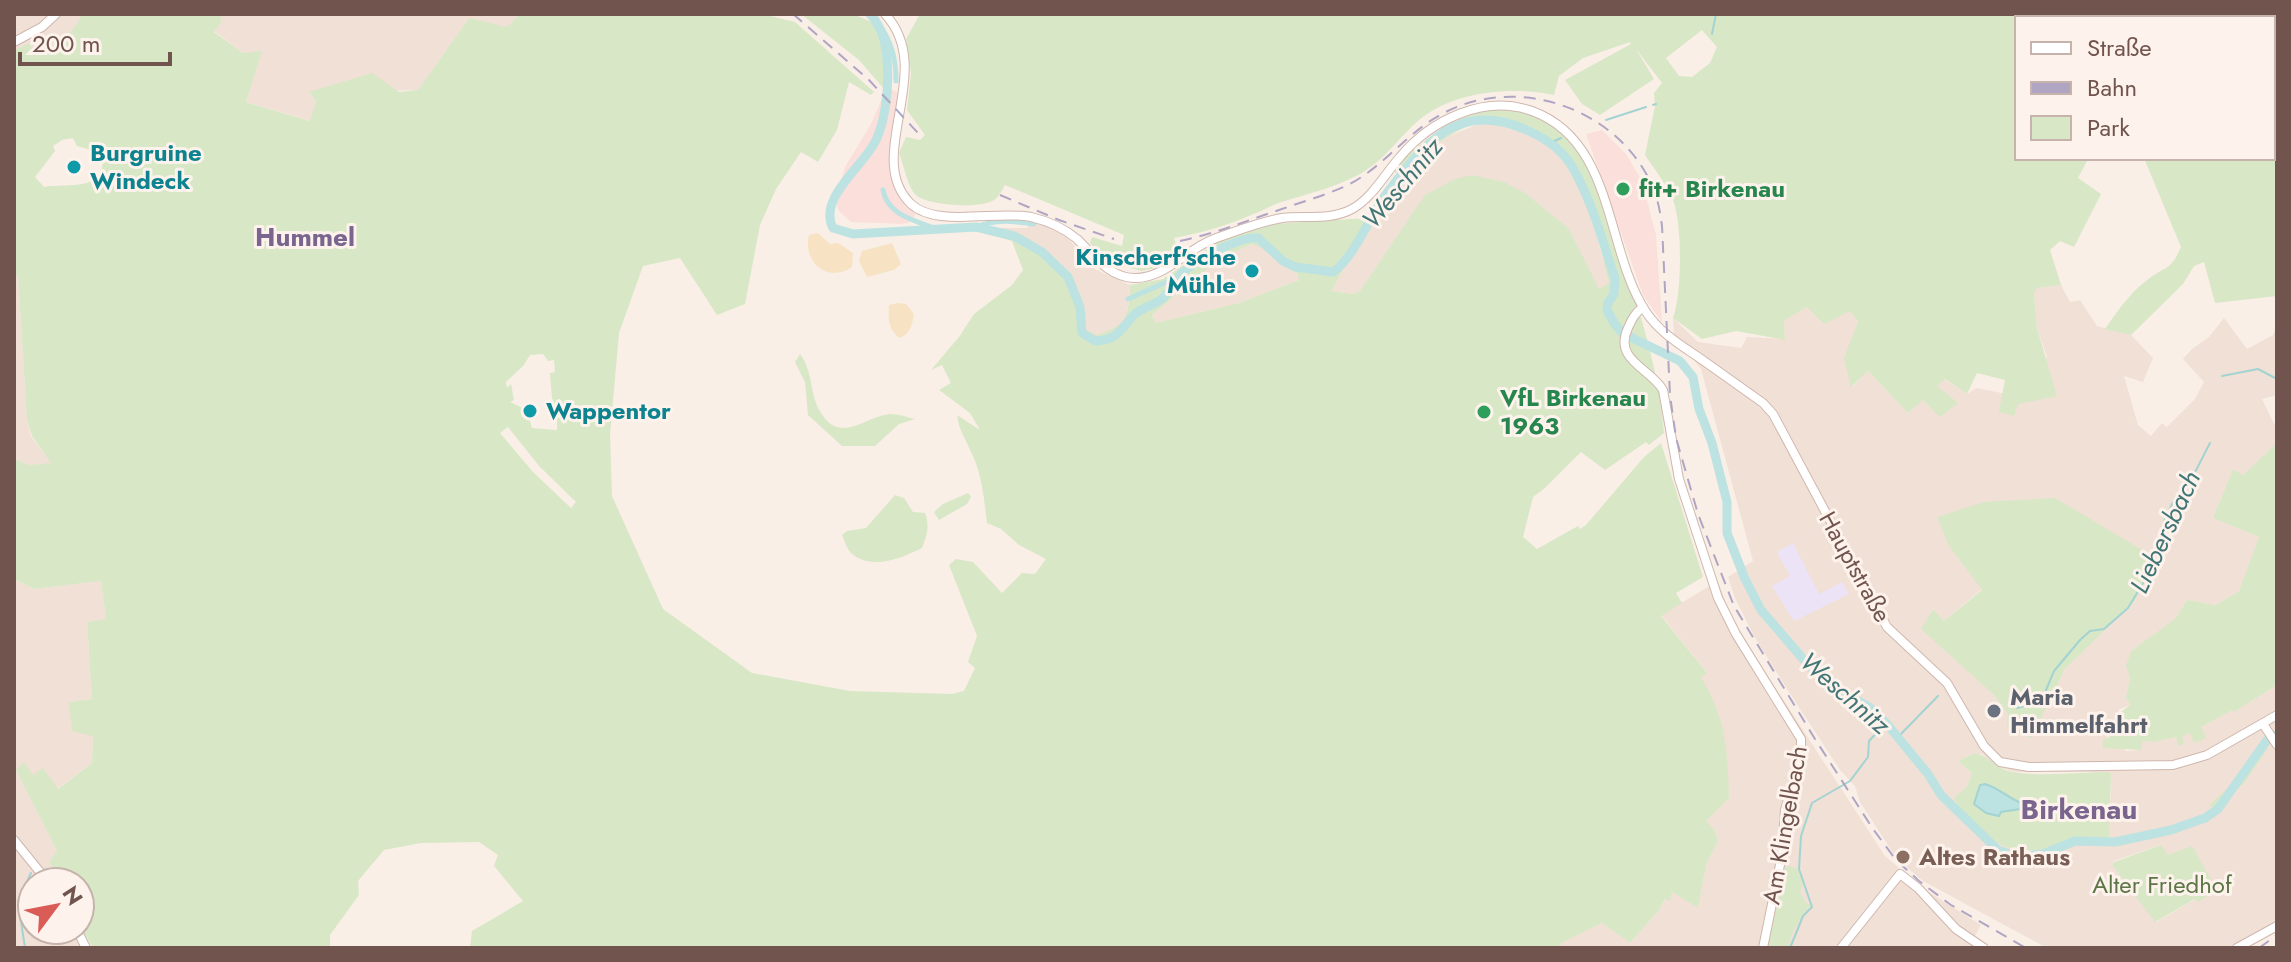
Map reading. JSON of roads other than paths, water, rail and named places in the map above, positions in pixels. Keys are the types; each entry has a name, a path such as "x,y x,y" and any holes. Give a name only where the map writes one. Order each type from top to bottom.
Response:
{"main road":[{"path":"14,42 42,27 56,14"},
{"path":"885,14 901,38 906,56 895,169 900,187 920,210 934,215 1010,214 1042,220 1065,231 1106,268 1126,277 1153,275 1200,245 1265,222 1286,217 1335,215 1351,209 1364,200 1402,154 1428,130 1470,110 1501,105 1522,108 1542,115 1567,132 1587,157 1638,317"},
{"name":"Hauptstraße","path":"1638,317 1763,403 1773,414 1887,627 1947,683 1984,746 1996,760 2029,767 2173,765 2207,755 2277,715"},
{"name":"Am Klingelbach","path":"1638,317 1624,342 1631,361 1663,390 1679,479 1712,580 1736,634 1801,739 1801,753 1785,810 1780,866 1763,948"},
{"path":"2263,724 2277,745"},
{"path":"14,840 35,866"},
{"path":"1841,948 1900,874 1918,888 1956,929 1984,948"},
{"path":"2237,948 2277,926"}],"water":[{"path":"1985,784 2021,803 2020,809 2001,812 1999,816 1986,813 1974,804 1980,785"}],"waterway":[{"name":"Weschnitz","path":"870,14 878,25 887,56 885,109 877,138 837,193 830,216 833,228 853,234 976,227 1014,236 1042,252 1068,277 1080,307 1082,333 1095,341 1115,336 1135,314 1162,299 1181,274 1196,263 1217,250 1250,238 1258,238 1283,261 1295,267 1333,272 1347,258 1384,197 1413,160 1428,144 1462,123 1482,120 1504,122 1549,142 1570,163 1592,210 1615,279 1614,294 1607,310 1614,323 1622,333 1680,361 1693,377 1699,409 1712,443 1727,502 1727,533 1761,610 1810,667 1830,685 1869,707 1886,723 1928,774 1941,795 1998,850 2017,857 2043,854 2075,841 2115,842 2171,830 2205,818 2218,809 2267,740 2277,734"},
{"path":"1712,34 1716,14"},
{"path":"879,24 892,51 896,81"},
{"path":"1606,120 1646,107"},
{"path":"1550,143 1561,138"},
{"path":"883,190 890,206 896,211 936,229"},
{"path":"976,227 1005,221 1034,224"},
{"path":"1128,299 1178,277"},
{"name":"Liebersbach","path":"2222,376 2258,369 2277,379"},
{"name":"Liebersbach","path":"2017,708 2041,702 2054,671 2080,640 2090,631 2104,629 2128,608 2151,570 2164,521 2175,498 2192,478 2210,443"},
{"name":"Liebersbach","path":"1898,737 1938,696"},
{"path":"1790,948 1803,916 1812,907 1799,869 1801,836 1812,803 1850,781 1868,757 1869,741 1886,723"}],"railway":[{"path":"793,14 869,80 918,133"},
{"path":"1180,241 1230,227 1348,185 1361,178 1416,131 1440,115 1468,103 1498,97 1528,98 1558,104 1585,115 1611,132 1632,153 1649,179 1658,202 1662,226 1670,395 1676,438 1698,514 1734,606 1815,739 1896,860 1951,905 2026,948"},
{"path":"1000,195 1114,239"},
{"path":"2259,948 2277,935"}],"place":[{"name":"Burgruine Windeck","path":"74,167"},
{"name":"fit+ Birkenau","path":"1623,189"},
{"name":"Kinscherf'sche Mühle","path":"1252,271"},
{"name":"Wappentor","path":"530,411"},
{"name":"VfL Birkenau 1963","path":"1484,412"},
{"name":"Maria Himmelfahrt","path":"1994,711"},
{"name":"Altes Rathaus","path":"1903,857"}],"district":[{"name":"Hummel","path":"305,237"},
{"name":"Birkenau","path":"2079,809"}],"park label":[{"name":"Alter Friedhof","path":"2162,885"}]}
